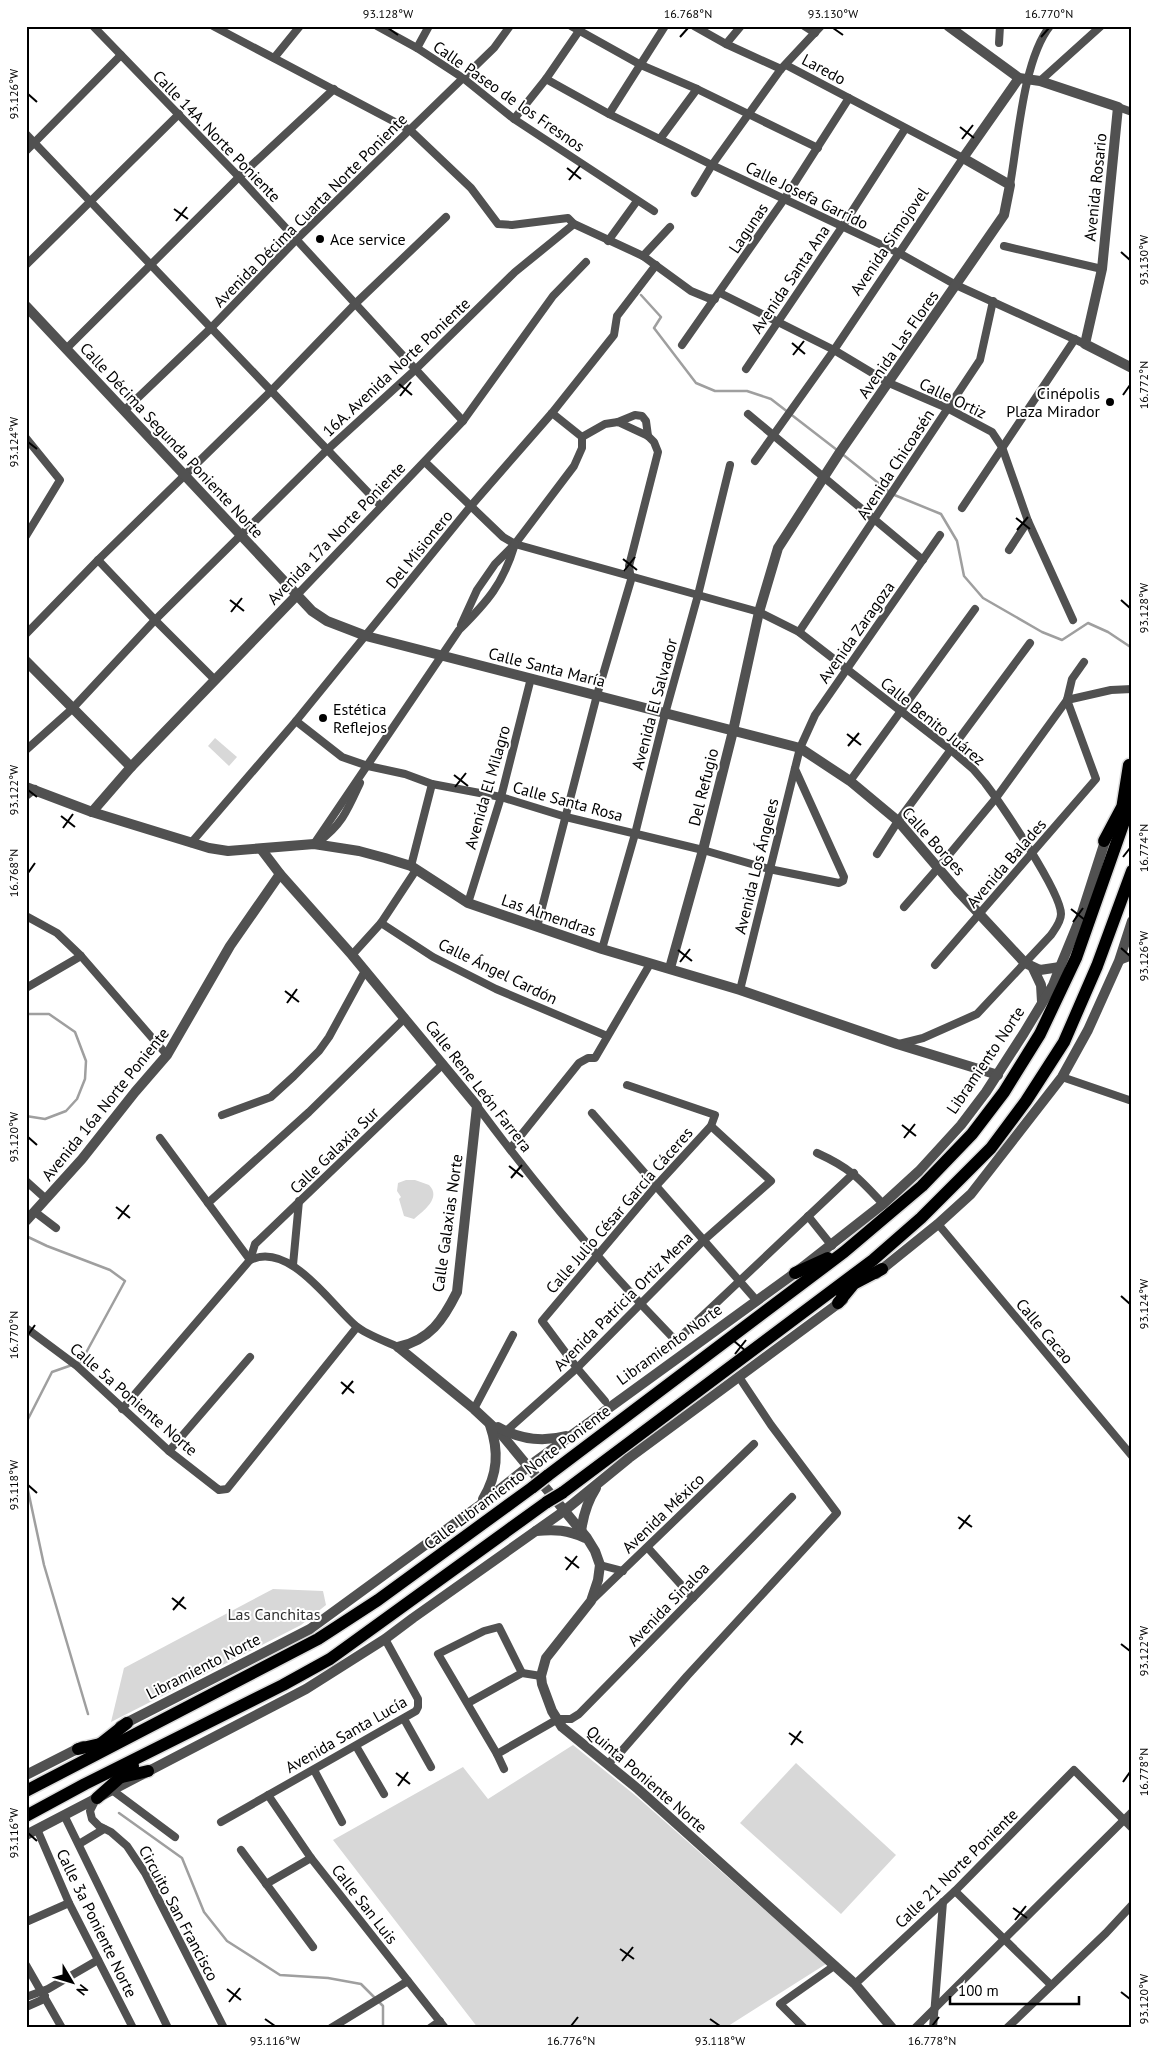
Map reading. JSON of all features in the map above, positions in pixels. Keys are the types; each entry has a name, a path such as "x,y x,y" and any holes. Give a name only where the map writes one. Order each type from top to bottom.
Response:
{"highway":[{"path":"1128,802 1130,760"},
{"path":"1128,802 1132,789"},
{"name":"Calle Libramiento Norte Poniente","path":"26,1791 318,1639 378,1600 533,1487 800,1286 844,1252 922,1186 972,1134 1004,1092 1040,1034 1076,958 1110,841 1128,802"},
{"path":"26,1816 85,1784 283,1685 330,1659 562,1493 873,1260 921,1218 991,1148 1026,1101 1064,1042 1097,966 1132,871"},
{"path":"800,1286 822,1261 832,1246"},
{"path":"795,1273 844,1252"},
{"path":"838,1304 873,1260"},
{"path":"819,1300 852,1286 882,1269"},
{"path":"74,1767 127,1723"},
{"path":"78,1749 132,1735"},
{"path":"97,1798 148,1754"},
{"path":"85,1784 148,1771"}],"street":[{"name":"Calle 14A. Norte Poniente","path":"93,26 239,177 463,421"},
{"path":"213,26 410,130"},
{"path":"274,58 300,26"},
{"name":"Calle Paseo de los Fresnos","path":"377,26 417,48 463,78 514,119 654,211"},
{"path":"417,48 430,26"},
{"name":"Avenida Décima Cuarta Norte Poniente","path":"124,410 210,329 296,240 494,48 510,26"},
{"path":"609,114 665,26"},
{"name":"Laredo","path":"694,26 726,44 783,67 849,98 963,158"},
{"path":"726,44 741,26"},
{"path":"804,26 818,29"},
{"path":"948,26 1023,79 1040,81 1132,112"},
{"path":"999,43 1000,26"},
{"name":"Avenida Las Flores","path":"759,612 778,548 824,477 1004,215 1010,185 1023,79 1044,34 1050,26"},
{"path":"1040,81 1101,26"},
{"path":"514,119 546,79 577,28 641,65 697,89 818,148"},
{"path":"695,193 712,165 783,67 818,29"},
{"path":"26,151 120,56"},
{"name":"Calle Josefa Garrido","path":"546,79 609,114 712,165 899,253 956,285 1085,344"},
{"name":"Avenida Simojovel","path":"755,461 834,350 963,158 1023,79"},
{"path":"66,349 239,177 334,89"},
{"path":"660,139 697,89"},
{"name":"Lagunas","path":"682,346 785,198 849,98"},
{"name":"Avenida Rosario","path":"1085,344 1102,270 1118,107"},
{"path":"26,265 179,114"},
{"name":"Avenida Santa Ana","path":"746,369 842,227 905,129"},
{"name":"Calle Ortiz","path":"410,130 472,188 498,224 512,225 568,218 574,224 643,256 691,291 708,298 718,296 779,322 834,350 889,383 947,408 992,432 1002,447 1028,521 1073,620"},
{"path":"26,134 380,506"},
{"path":"963,158 1010,185"},
{"path":"608,241 637,201"},
{"path":"26,634 98,560 270,392 356,303 446,217"},
{"name":"16A. Avenida Norte Poniente","path":"26,750 72,709 155,620 327,450 416,369 515,272 574,224"},
{"path":"643,256 670,227"},
{"path":"1004,246 1102,270"},
{"name":"Avenida 17a Norte Poniente","path":"92,812 130,767 463,421 553,296 586,262"},
{"name":"Del Misionero","path":"191,843 296,722 470,507 552,413 614,335 617,316 656,265"},
{"name":"Avenida Chicoasén","path":"799,632 980,360 993,301"},
{"name":"Calle Décima Segunda Poniente Norte","path":"26,306 297,595"},
{"path":"962,508 1075,339"},
{"path":"1085,344 1132,368"},
{"path":"552,413 582,437"},
{"path":"748,414 923,560"},
{"path":"582,437 605,424 618,422 635,415 642,416 646,422 648,436"},
{"path":"537,927 597,696 631,580 629,566 658,452 654,442 648,436 618,422"},
{"path":"459,630 477,590 495,564 515,544 574,466 582,448 582,437"},
{"path":"26,438 60,480 26,536"},
{"path":"425,462 470,507 503,537 515,544"},
{"name":"Avenida El Salvador","path":"602,949 635,834 730,466"},
{"path":"1009,550 1028,521"},
{"name":"Avenida Zaragoza","path":"800,748 815,716 940,534"},
{"path":"314,844 331,832 346,814 368,766 459,630 486,603 508,569 515,544"},
{"name":"Calle Benito Juárez","path":"515,544 759,612 799,632 951,750 973,769 996,798 1032,855 1059,905 1061,916 1051,935 1029,965"},
{"path":"98,560 214,679"},
{"name":"Calle Santa María","path":"297,595 312,611 327,621 366,636 800,748"},
{"path":"850,781 974,609"},
{"name":"Del Refugio","path":"670,968 703,850 733,731 759,612"},
{"path":"877,854 898,821 1030,643"},
{"path":"26,661 130,767"},
{"path":"904,907 996,798 1067,700 1072,680 1084,662"},
{"name":"Avenida El Milagro","path":"468,903 501,797 532,678"},
{"path":"1067,700 1111,690 1132,689"},
{"name":"Avenida Balades","path":"936,964 1096,779 1067,700"},
{"name":"Calle Santa Rosa","path":"296,722 342,757 368,766 405,774 432,784 501,797 566,817 703,850 769,869 839,883 844,878 795,769"},
{"name":"Avenida Los Ángeles","path":"740,990 800,748"},
{"name":"Calle Borges","path":"800,748 850,781 898,821 980,915 1029,965 1041,985 1042,1003"},
{"name":"Libramiento Norte","path":"27,1774 310,1629 480,1505 529,1466 832,1246 919,1171 961,1126 998,1074 1042,1003 1060,967 1110,841 1130,760"},
{"path":"352,955 381,924 414,868 432,784"},
{"path":"26,796 31,788"},
{"name":"Las Almendras","path":"31,788 92,812 191,843 228,851 314,844 359,851 414,868 468,903 602,949 740,990 897,1044 998,1074"},
{"name":"Calle Rene León Farrera","path":"261,849 280,874 352,955 444,1064 510,1150 596,1256 676,1341 740,1281"},
{"name":"Avenida 16a Norte Poniente","path":"26,1221 82,1159 167,1055 230,946 280,874"},
{"path":"26,916 57,933 81,956 167,1055"},
{"path":"26,1835 306,1688 386,1639 564,1511 739,1376 838,1304 938,1224 971,1194 1062,1078 1088,1030 1119,961 1132,921"},
{"name":"Calle Ángel Cardón","path":"381,924 433,957 496,989 607,1036"},
{"path":"26,988 81,956"},
{"path":"1119,961 1132,956"},
{"path":"510,1150 579,1063 588,1058 595,1058 650,964"},
{"path":"897,1044 923,1038 977,1014 1029,965 1048,969 1060,967"},
{"path":"222,1115 271,1097 319,1051 329,1037 365,971"},
{"path":"208,1203 309,1112 406,1018"},
{"name":"Calle Galaxia Sur","path":"122,1409 250,1260 255,1244 444,1064"},
{"path":"1062,1078 1132,1101"},
{"name":"Calle Julio César García Cáceres","path":"577,1368 542,1321 655,1187 711,1126 714,1115 627,1085"},
{"name":"Calle Galaxias Norte","path":"398,1347 411,1344 430,1332 445,1316 457,1292 478,1106"},
{"path":"592,1113 757,1301"},
{"name":"Avenida Patricia Ortiz Mena","path":"501,1436 577,1368 704,1240 771,1181 711,1126"},
{"path":"160,1138 250,1260 261,1256 293,1265 326,1294 357,1327 398,1347 474,1408 489,1421 529,1466 595,1551 600,1564 598,1580 591,1601 546,1658 541,1676 522,1673 468,1703"},
{"path":"817,1153 854,1173 883,1204"},
{"path":"740,1281 854,1173"},
{"path":"26,1181 46,1199"},
{"path":"293,1265 299,1201"},
{"path":"35,1212 56,1228"},
{"path":"808,1216 832,1246"},
{"name":"Calle Cacao","path":"938,1224 1132,1456"},
{"name":"Calle 5a Poniente Norte","path":"27,1331 77,1366 169,1451 219,1490 223,1491 227,1489 357,1327"},
{"path":"474,1408 513,1334"},
{"path":"169,1451 250,1357"},
{"path":"577,1368 605,1401"},
{"path":"607,1764 619,1754 687,1676 837,1514 771,1425 739,1376"},
{"path":"501,1436 540,1440 573,1434"},
{"path":"480,1505 491,1486 497,1465 501,1436"},
{"name":"Avenida México","path":"591,1601 754,1444"},
{"path":"584,1535 584,1514 590,1498 602,1480"},
{"name":"Avenida Sinaloa","path":"497,1754 558,1719 571,1719 579,1714 792,1497"},
{"path":"535,1531 553,1529 584,1535"},
{"path":"648,1548 693,1598"},
{"path":"600,1564 622,1571"},
{"path":"504,1768 438,1654 484,1631 498,1627 522,1673"},
{"name":"Avenida Santa Lucía","path":"221,1822 416,1711 419,1701 386,1639"},
{"name":"Quinta Poniente Norte","path":"541,1676 552,1711 562,1727 638,1789 855,1984 892,2028"},
{"path":"404,1719 430,1767"},
{"path":"356,1746 384,1794"},
{"path":"314,1770 342,1822"},
{"name":"Calle 21 Norte Poniente","path":"855,1984 955,1891 1074,1770 1123,1820"},
{"path":"112,1790 175,1837"},
{"name":"Calle San Luis","path":"268,1794 311,1858 445,2028"},
{"name":"Circuito San Francisco","path":"97,1798 91,1807 91,1816 100,1826 120,1838 145,1873 224,2028"},
{"path":"915,2028 1132,1812"},
{"path":"64,1815 168,2028"},
{"path":"1123,1820 1132,1828"},
{"name":"Calle 3a Poniente Norte","path":"37,1829 69,1903 132,2028"},
{"path":"79,1844 104,1829"},
{"path":"241,1850 313,1947"},
{"path":"266,1884 311,1858"},
{"path":"955,1891 1051,1985"},
{"path":"933,2028 943,1902"},
{"path":"26,1922 69,1903"},
{"path":"1007,2028 1132,1905"},
{"path":"26,1997 44,1990 98,1960"},
{"path":"26,1966 44,1990 44,1998 62,2028"},
{"path":"804,2028 780,2004 834,1966"},
{"path":"331,2028 408,1981"},
{"path":"26,2007 44,1998"},
{"path":"430,2028 440,2021"}],"green space":[{"path":"215,738 237,757 229,766 208,746"},
{"path":"406,1180 415,1180 429,1185 432,1190 433,1195 430,1204 414,1219 404,1216 399,1199 401,1197 397,1191 398,1183"},
{"name":"Las Canchitas","path":"273,1589 323,1591 326,1605 301,1625 111,1722 124,1668"},
{"path":"573,1745 636,1796 826,1964 725,2028 478,2028 333,1840 463,1767 488,1799"},
{"path":"796,1763 896,1855 841,1914 740,1823"}],"waterway":[{"path":"641,295 661,317 654,328 696,383 715,391 747,391 771,399 837,450"},
{"path":"841,453 892,494 941,514 957,541 964,576 983,598 1042,632 1062,640 1088,623 1108,632 1132,648"},
{"path":"26,1014 49,1014 75,1032 86,1061 85,1079 77,1099 66,1111 45,1119 26,1116"},
{"path":"26,1236 110,1270 125,1281 81,1362 77,1363"},
{"path":"26,1423 52,1372 72,1365"},
{"path":"26,1481 44,1565 88,1714"},
{"path":"119,1813 182,1858 204,1912 227,1941 280,1975 328,1978 361,1984 383,2006 383,2028"}],"place":[{"name":"Ace service","path":"320,239"},
{"name":"Cinépolis Plaza Mirador","path":"1110,402"},
{"name":"Estética Reflejos","path":"323,718"}]}
